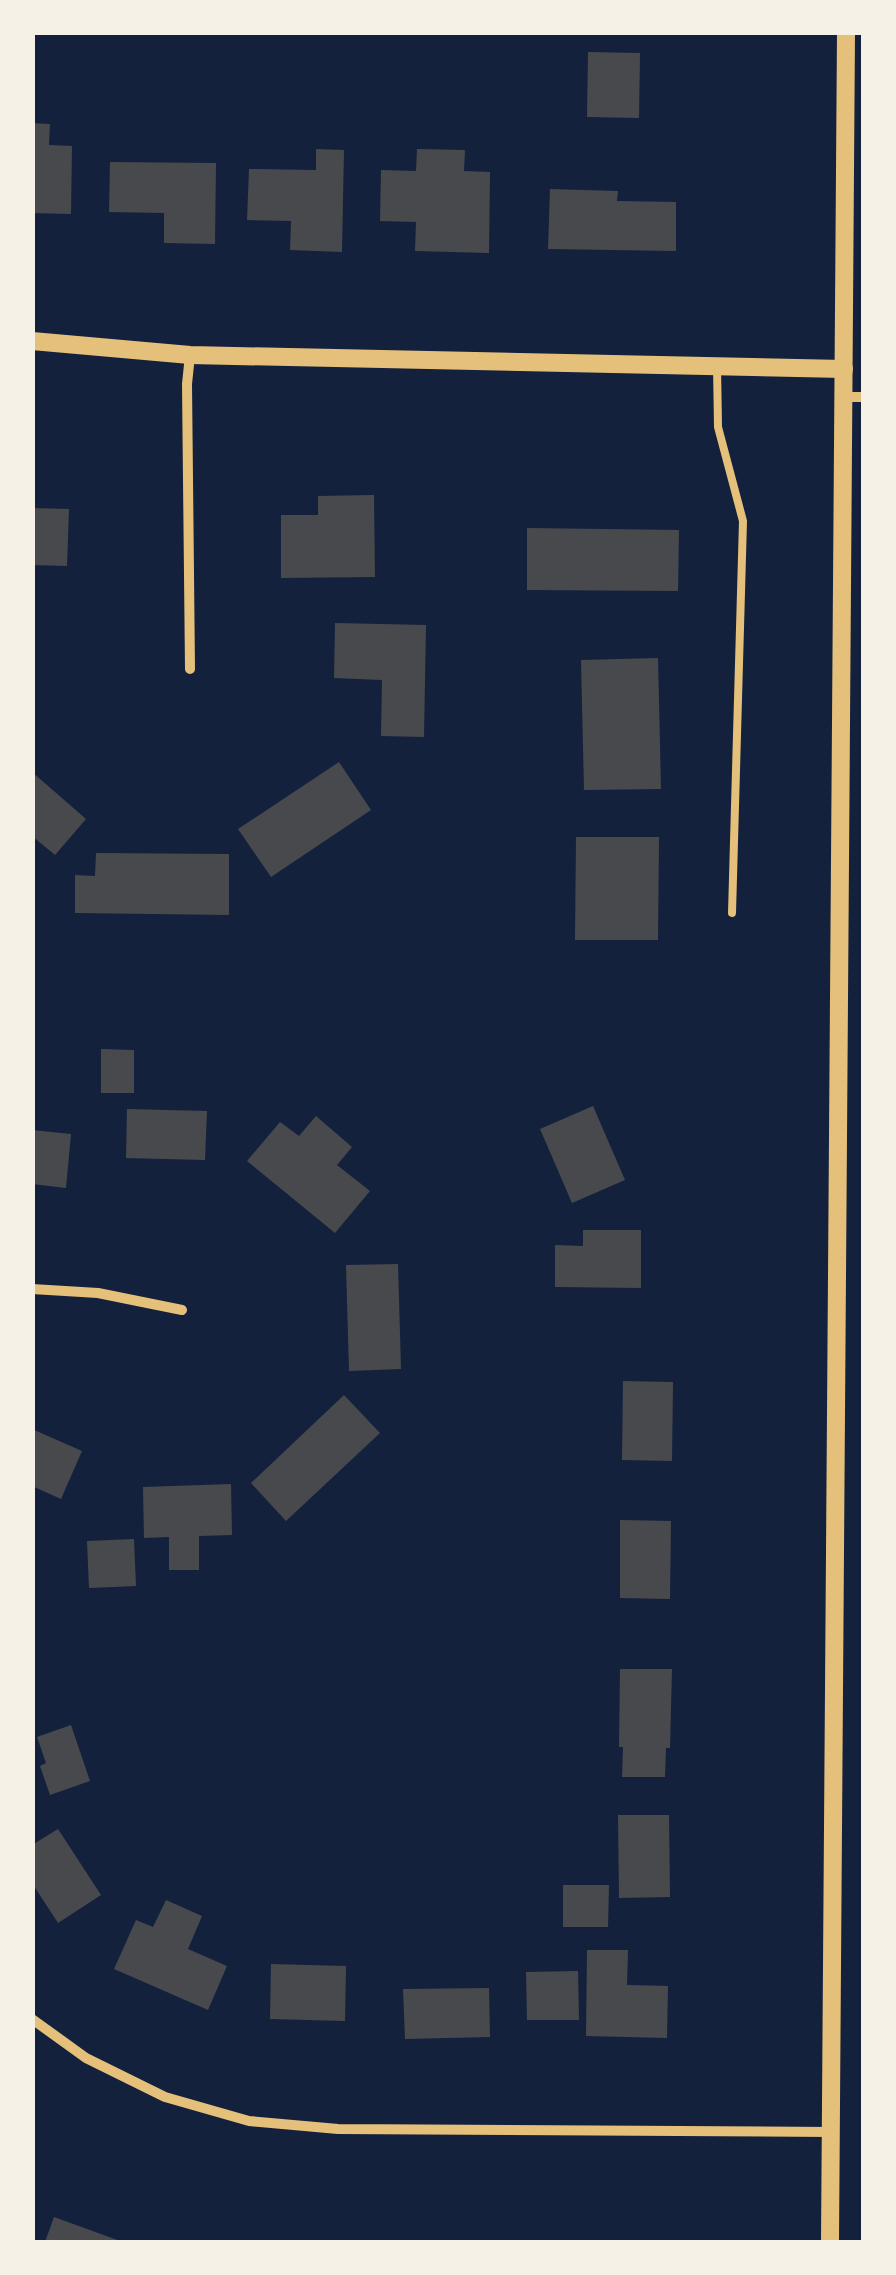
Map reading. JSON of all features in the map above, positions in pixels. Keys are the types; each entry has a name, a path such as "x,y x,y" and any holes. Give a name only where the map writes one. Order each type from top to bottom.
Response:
{"street":[{"path":"830,2242 846,32"},
{"path":"32,340 190,355 844,369"},
{"path":"190,355 190,669"},
{"path":"844,397 864,397"},
{"path":"32,1289 98,1293 182,1310"},
{"path":"32,2019 86,2058 165,2097 249,2122 338,2129 832,2132"}],"lane":[{"path":"717,366 718,427 742,521 732,913"}],"building":[{"path":"588,52 640,53 639,118 587,117"},
{"path":"32,123 50,124 49,145 72,146 71,214 32,213"},
{"path":"316,149 344,150 342,252 290,250 291,221 247,220 249,169 316,170"},
{"path":"417,149 465,150 464,171 490,172 489,253 415,251 416,222 380,221 381,170 416,171"},
{"path":"110,162 216,163 215,244 164,243 164,213 109,212"},
{"path":"550,189 618,191 617,201 676,202 676,251 548,249"},
{"path":"374,495 375,577 281,578 281,515 318,515 318,496"},
{"path":"32,508 69,509 67,566 32,565"},
{"path":"527,528 679,530 678,591 527,590"},
{"path":"335,623 426,625 424,737 381,736 382,680 334,678"},
{"path":"658,658 661,789 584,790 581,660"},
{"path":"339,762 371,810 271,877 238,829"},
{"path":"32,772 86,819 55,855 32,836"},
{"path":"576,837 659,837 658,940 575,940"},
{"path":"96,853 229,854 229,915 75,913 75,875 95,876"},
{"path":"101,1049 134,1050 134,1093 101,1093"},
{"path":"593,1106 625,1180 572,1203 540,1129"},
{"path":"127,1109 207,1111 205,1160 126,1158"},
{"path":"316,1116 352,1147 337,1165 370,1191 335,1233 247,1161 280,1122 299,1136"},
{"path":"32,1130 71,1134 66,1188 32,1184"},
{"path":"583,1230 641,1230 641,1288 555,1287 555,1245 583,1246"},
{"path":"398,1264 401,1369 349,1371 346,1265"},
{"path":"623,1381 673,1382 672,1461 622,1460"},
{"path":"344,1395 380,1433 286,1521 251,1483"},
{"path":"32,1429 82,1451 61,1499 32,1486"},
{"path":"231,1484 232,1535 199,1536 199,1570 169,1570 169,1537 144,1538 143,1487"},
{"path":"620,1520 671,1521 670,1599 620,1598"},
{"path":"134,1539 136,1586 89,1588 87,1541"},
{"path":"620,1669 672,1669 670,1748 666,1748 665,1777 622,1777"},
{"path":"71,1725 90,1781 50,1795 40,1766 46,1763 37,1737"},
{"path":"618,1815 669,1815 670,1897 619,1898"},
{"path":"58,1829 101,1895 58,1923 32,1883 32,1845"},
{"path":"563,1885 609,1885 608,1927 563,1927"},
{"path":"166,1900 202,1916 188,1949 227,1966 208,2010 114,1969 136,1920 153,1927"},
{"path":"587,1950 628,1950 627,1985 668,1986 667,2038 586,2036"},
{"path":"271,1964 346,1966 345,2021 270,2019"},
{"path":"578,1971 579,2020 527,2020 526,1972"},
{"path":"489,1988 490,2037 405,2039 403,1989"},
{"path":"54,2217 123,2242 45,2242"}]}
